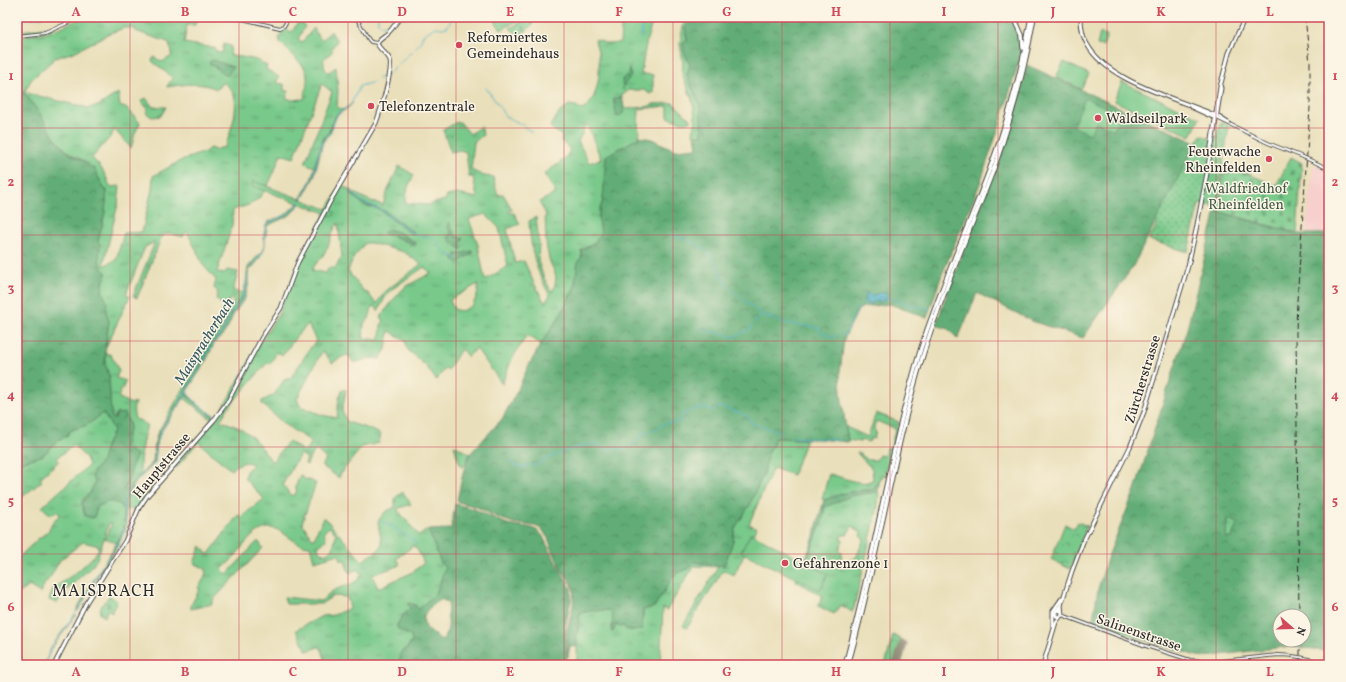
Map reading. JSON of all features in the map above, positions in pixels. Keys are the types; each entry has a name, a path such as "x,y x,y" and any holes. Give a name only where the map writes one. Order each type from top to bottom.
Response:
{"highway":[{"path":"1014,17 1023,38 1023,58"},
{"path":"848,665 871,575 902,415 923,344 945,281 996,153 1023,58 1031,17"},
{"path":"844,665 871,562 906,413 924,350 946,289 992,173 1010,120 1026,59 1034,17"}],"main road":[{"path":"377,43 378,40 389,32 402,17"},
{"path":"1082,17 1090,50 1097,59 1109,69 1117,74 1216,117"},
{"name":"Zürcherstrasse","path":"1060,613 1064,595 1083,542 1130,447 1142,417 1188,266 1196,230 1213,127 1216,117 1216,104 1229,53 1244,17"},
{"name":"Hauptstrasse","path":"54,665 79,616 121,547 139,508 147,496 214,420 232,394 262,337 281,308 298,262 335,193 376,123 391,65 388,58 377,43"},
{"name":"Zürcherstrasse","path":"1210,149 1213,143 1221,85"},
{"path":"1206,113 1212,110 1216,104"},
{"path":"1206,113 1211,119 1213,127"},
{"path":"1053,632 1053,611 1064,595"},
{"path":"1056,622 1055,612 1060,613"},
{"path":"1043,665 1060,613"},
{"path":"1056,616 1060,613"}],"street":[{"path":"17,36 45,33 81,17"},
{"path":"234,17 280,28 284,26 289,17"},
{"path":"356,17 369,40 377,43"},
{"path":"1216,117 1268,143 1329,169"},
{"name":"Salinenstrasse","path":"1060,613 1136,642 1190,660 1212,662 1288,655 1315,660 1329,665"}],"shaded area":[{"path":"1313,164 1329,171 1329,233 1306,233"}],"green space":[{"path":"84,17 197,17 195,25 187,25 184,43 215,48 216,52 222,53 224,44 231,46 230,55 254,59 263,63 267,66 266,69 279,77 276,83 284,84 284,91 289,91 286,98 290,100 304,99 307,75 304,67 280,42 279,37 285,28 291,33 299,21 305,26 298,39 302,42 314,28 317,35 322,40 331,31 337,41 331,49 333,51 323,60 324,67 327,72 336,67 338,91 337,107 343,110 336,115 329,132 324,137 314,167 305,163 332,92 322,84 294,158 281,154 267,187 259,198 249,205 233,210 232,226 217,272 224,274 227,270 238,272 233,291 244,293 227,319 223,330 206,352 201,364 185,391 186,395 213,416 211,419 183,397 170,417 164,422 202,357 203,353 200,349 215,327 219,329 234,301 230,299 226,307 216,299 218,292 214,288 216,280 203,265 187,231 183,237 169,233 162,236 137,298 133,296 155,242 145,247 126,294 130,296 106,347 109,321 102,288 106,273 102,270 100,265 100,250 98,242 105,212 107,190 104,189 95,172 85,161 68,152 59,143 31,101 17,86 17,37 45,34","holes":["124,28 135,28 138,32 168,42 172,56 162,62 154,57 152,61 173,78 167,87 193,84 205,85 217,89 223,82 229,87 234,97 234,119 225,147 213,150 212,148 208,149 207,151 180,161 153,176 152,189 142,232 124,233 116,260 103,266 118,204 120,186 110,187 103,171 92,158 112,135 114,129 131,148 135,133 140,123 128,109 120,106 118,93 98,106 88,108 30,94 25,91 31,80 55,58 74,52 105,35"]},
{"path":"500,17 524,17 501,30 495,21"},
{"path":"622,17 686,17 689,19 690,23 685,28 687,40 683,45 684,52 690,65 688,70 689,80 701,107 702,136 693,135 694,125 696,124 693,102 682,74 683,63 680,43 684,21 653,20 647,39 641,72 642,74 653,75 653,92 650,94 644,90 629,90 621,95 622,97 613,99 615,106 623,109 624,107 626,109 651,106 653,104 673,103 692,121 681,122 668,117 668,106 639,109 638,126 640,137 606,156 603,200 599,211 602,232 595,243 581,250 582,253 578,261 574,289 559,317 541,344 527,335 512,359 502,384 476,348 468,357 461,349 448,370 446,368 436,380 427,367 407,349 405,339 399,338 389,331 386,349 380,359 370,358 354,363 348,355 332,363 323,351 297,399 300,406 322,415 337,418 339,398 342,390 346,390 342,411 347,422 381,434 379,443 362,447 341,473 339,478 322,466 326,459 316,450 310,457 307,465 305,464 307,458 300,454 283,484 290,495 295,495 297,489 295,488 300,475 302,478 316,483 302,523 312,538 314,538 323,518 325,518 362,561 380,548 381,541 378,521 385,512 395,507 395,498 403,492 411,504 397,509 419,536 428,529 441,563 445,568 437,591 419,609 411,604 409,610 403,615 397,625 403,632 411,636 412,641 401,655 400,661 397,665 367,665 360,661 353,660 327,664 321,648 319,647 307,651 296,630 322,616 334,615 350,608 347,597 333,596 321,604 286,604 284,597 321,601 333,591 354,583 362,574 358,569 349,573 345,560 341,560 339,554 314,561 310,546 298,543 273,528 266,528 254,534 222,569 227,574 257,542 259,542 263,548 213,600 212,604 191,609 191,605 200,589 198,588 205,577 206,569 194,563 201,546 208,555 238,515 241,517 264,499 244,478 246,471 253,464 247,462 241,463 231,470 198,442 176,468 174,466 217,418 258,346 278,315 299,263 341,185 364,198 383,205 399,166 414,175 408,187 405,203 428,205 445,200 447,196 457,194 477,198 473,177 469,177 466,152 460,150 451,152 443,130 457,122 460,122 470,134 481,126 483,135 474,142 471,170 484,176 493,177 498,195 503,194 512,209 509,211 510,213 514,213 520,224 507,229 515,263 524,261 545,303 550,295 537,269 529,221 536,217 539,244 538,261 544,278 552,292 556,280 547,249 546,215 539,202 556,193 544,174 563,160 570,149 561,141 562,136 550,127 559,113 569,105 576,106 582,110 592,100 597,87 599,72 599,56 595,40 596,39 607,44 620,43","holes":["585,124 588,127 601,159 589,163 578,141","352,194 365,204 376,208 364,205","380,210 386,212 411,231 407,231","485,214 499,228 508,266 485,280 478,245 469,219","449,222 456,237 460,237 462,249 448,238 451,236 447,225","338,223 342,257 334,269 329,267 326,273 312,270 329,245 332,233","392,230 398,232 415,242 414,245 394,236 383,233","365,243 371,243 404,252 421,264 387,290 376,304 368,293 365,293 348,271 354,257","461,253 472,254 461,260 453,258 456,257 456,254","424,267 431,273 405,287 393,300 381,317 384,321 381,325 380,340 363,338 364,323 369,319 372,307 375,306 378,311 387,294 395,287","478,284 478,293 473,305 462,311 454,309 450,301 451,299","308,324 316,341 290,379 284,380 274,395 262,401 262,404 285,425 312,442 304,452 289,441 272,462 256,441 244,431 220,421 228,408 267,363 270,364 277,352 283,355","330,527 336,534 333,549 324,554 320,552 318,547 326,540 324,532","413,546 417,549 424,563 411,573 378,588 372,575 400,564 396,559"]},
{"path":"686,17 1013,17 1021,38 1021,49 1019,61 999,127 979,186 941,277 927,318 890,304 863,307 858,310 844,339 840,372 841,394 848,442 818,439 775,438 766,459 765,471 749,506 735,528 733,541 724,566 694,562 688,569 675,574 654,607 643,610 642,629 640,630 629,630 625,629 624,626 616,625 612,632 613,617 608,610 580,613 576,647 570,646 568,657 567,630 573,606 574,591 572,584 562,570 548,538 542,529 499,518 477,507 459,502 457,500 464,469 470,454 502,419 528,367 559,317 574,289 578,261 582,256 581,250 595,243 601,232 598,217 603,200 606,156 640,137 652,139 675,150 697,148 695,135 702,135 700,105 687,74 690,65 684,52 683,42 687,40 685,27 690,22"},
{"path":"528,19 533,24 523,34 518,35 510,28"},
{"path":"56,27 39,33 17,35 17,31"},
{"path":"1100,33 1107,35 1103,46 1097,45"},
{"path":"213,60 233,67 227,76 209,63"},
{"path":"1064,62 1089,74 1081,89 1056,77"},
{"path":"1027,65 1196,143 1132,268 1083,338 1032,321 977,293 958,339 948,329 936,325 952,280 1006,143 1018,104"},
{"path":"630,68 631,76 623,86 623,90 622,79 629,74"},
{"path":"1122,82 1200,118 1191,136 1114,101"},
{"path":"17,86 37,109 59,143 66,151 94,168 104,189 107,190 105,212 98,241 100,244 99,256 101,267 107,273 103,282 102,291 107,302 106,311 109,321 106,338 105,363 109,376 111,415 113,419 118,412 120,414 125,413 130,426 124,447 137,455 132,465 130,477 124,489 126,491 153,462 157,434 182,398 184,398 158,436 155,462 134,484 125,501 127,524 124,522 122,505 110,502 97,506 94,518 85,516 82,505 82,502 90,493 95,482 92,474 102,461 106,446 114,430 103,413 87,425 70,431 66,437 57,440 48,451 41,456 17,463"},
{"path":"622,97 624,112 617,117 613,99"},
{"path":"146,98 153,107 166,107 161,116 152,117 146,113 148,109 141,101"},
{"name":"Waldseilpark","path":"1085,98 1121,114 1114,130 1096,122 1090,134 1073,126"},
{"path":"353,103 337,115 330,133 323,142 314,177 299,205 290,215 267,226 264,250 258,261 249,271 249,283 245,298 233,315 227,329 215,342 205,363 187,391 188,395 194,401 214,415 213,416 185,395 185,391 201,364 206,352 215,338 223,330 227,319 242,296 246,283 248,267 262,251 264,246 264,233 266,225 268,222 285,215 298,203 311,180 322,142 324,137 329,132 336,115"},
{"path":"1221,122 1229,126 1223,163 1224,166 1216,206 1199,204 1188,252 1149,240 1157,224 1155,223 1196,143 1201,135 1215,141"},
{"name":"Waldfriedhof Rheinfelden","path":"1291,157 1302,163 1297,233 1217,211 1226,164 1276,186"},
{"path":"253,181 335,212 334,216 252,186"},
{"path":"349,190 364,203 382,210 390,214 414,232 413,234 379,209 364,205 352,195"},
{"path":"1216,211 1297,234 1329,234 1329,651 1306,648 1312,648 1312,608 1272,608 1272,648 1275,648 1205,657 1149,642 1093,621 1098,589 1107,559 1135,490 1187,329","holes":["1227,519 1238,523 1231,538 1226,538"]},
{"path":"449,222 456,237 463,238 463,241 460,243 462,249 453,244 448,238 451,236 447,225"},
{"path":"388,229 398,232 416,244 415,245 383,233"},
{"path":"471,251 473,252 458,263 452,257 456,257 456,253 457,255"},
{"path":"106,353 111,355 119,371 116,378 126,381 118,397 131,404 135,402 134,416 136,420 139,420 147,425 141,454 140,471 142,473 127,491 124,489 130,478 131,468 123,447 130,426 122,414 116,413 115,418 112,419 109,376 105,363"},
{"path":"103,413 114,430 106,446 102,461 93,472 93,479 95,482 90,493 83,499 82,505 85,516 94,518 97,506 111,501 122,505 124,522 127,524 126,527 124,526 117,543 105,539 112,524 109,523 97,559 93,565 63,593 57,603 49,600 53,589 78,571 93,557 99,546 83,542 60,560 40,593 29,586 17,595 17,555 19,557 50,529 53,521 60,515 56,511 51,515 42,507 89,465 86,458 73,445 57,458 59,461 40,478 42,481 21,498 17,498 17,463 41,456 48,451 57,440 66,437 70,431 93,421"},
{"path":"876,413 899,422 888,468 886,469 884,476 880,478 873,490 845,493 824,500 822,499 829,474 858,482 868,482 873,480 872,469 857,453 868,460 876,460 879,455 884,456 886,449 891,447 895,429 877,421 874,426 876,432 874,439 871,438 869,442 861,440 860,442 848,440 846,427 868,437"},
{"path":"775,438 806,439 793,475 773,468 749,524 757,528 734,575 724,571 722,572 687,628 683,626 718,567 694,566 667,610 663,608 660,665 618,665 617,663 609,665 577,665 577,636 580,613 608,610 613,617 611,631 613,631 616,625 642,629 643,610 654,607 675,574 688,569 694,562 724,566 733,541 735,528 749,506 765,471 766,459"},
{"path":"454,445 470,454 462,468 458,459"},
{"path":"880,478 878,492 853,495 825,507 822,522 805,564 804,561 812,543 824,500 845,493 873,490"},
{"path":"132,488 145,496 136,510 125,509 125,501"},
{"path":"878,492 877,510 854,608 852,612 841,605 834,614 818,606 823,596 796,581 796,578 807,560 822,522 825,507 853,495","holes":["852,526 861,532 860,536 864,539 856,558 850,562 847,561 842,570 837,567 842,557 842,552 839,550 843,540 840,539 842,535 847,535"]},
{"path":"455,504 474,509 507,524 532,528 542,535 571,588 571,600 565,627 567,665 397,665 401,657 400,654 404,649 407,649 412,641 411,636 399,630 397,625 403,615 409,610 409,603 415,605 419,609 437,591 445,568 441,563 428,530 451,529","holes":["441,599 449,603 447,613 448,625 446,635 442,640 428,630 425,625 424,615 433,604"]},
{"path":"1227,519 1238,523 1232,538 1226,538"},
{"path":"1078,522 1087,526 1070,569 1051,559 1065,524 1074,529"},
{"path":"124,526 126,528 118,546 95,581 78,611 76,611 92,582 118,541"},
{"name":"Gefahrenzone 1","path":"751,533 828,574 820,590 741,552"},
{"path":"110,596 117,601 117,605 112,610 112,613 107,610 105,617 100,614 100,609"},
{"path":"75,614 76,615 51,649 45,662 52,646"},
{"path":"893,635 906,643 900,665 885,665"},
{"path":"353,660 360,661 367,665 323,665"}],"water":[{"path":"882,292 886,294 887,297 885,300 878,302 875,301 870,305 865,302 864,300 866,293 873,295"}],"waterway":[{"path":"17,22 22,19 42,17"},
{"path":"378,17 378,22 382,26 393,24"},
{"name":"Maispracherbach","path":"391,72 420,43 423,35 435,27 447,27 453,17"},
{"path":"641,39 642,25"},
{"name":"Maispracherbach","path":"378,79 388,73"},
{"name":"Maispracherbach","path":"126,523 123,505 124,498 136,481 155,463 156,447 162,429 177,407 209,350 222,333 233,311 243,297 250,267 260,256 265,246 265,228 270,222 286,215 299,204 313,176 322,142 330,133 338,113 350,106 360,86 374,82"},
{"path":"486,88 499,106"},
{"path":"500,108 505,116 523,125"},
{"path":"524,127 532,132"},
{"path":"349,190 362,202 381,210 415,234"},
{"path":"417,235 431,237"},
{"path":"673,235 684,238 704,249 714,260 725,282 742,298 763,314 781,322 819,328 819,331 831,337 837,336"},
{"path":"434,238 446,253 457,259"},
{"path":"886,297 909,304"},
{"path":"841,335 845,335 857,310 866,302"},
{"path":"909,305 930,309"},
{"path":"755,323 759,317 772,318"},
{"path":"700,329 735,337 750,329 752,326"},
{"path":"186,392 201,407 213,415"},
{"path":"716,410 719,406 745,415 750,419 751,423 778,431 783,434"},
{"path":"509,461 524,468 529,465 537,465 548,458 565,451 590,444 599,444 607,449 612,448 624,450 640,439 642,433 657,430 662,425 667,423 680,422 683,414 686,412 702,408 713,411"},
{"path":"793,437 842,441"},
{"path":"382,522 416,542 415,544"},
{"name":"Maispracherbach","path":"44,665 51,648 82,604 108,558 115,550 125,527"},
{"path":"17,582 21,586"}],"taxiway":[{"path":"895,665 902,642 905,644 899,665"}],"railway":[{"path":"1299,608 1296,333 1310,108 1310,63 1305,17"},
{"path":"1300,648 1300,665"}],"place":[{"name":"Reformiertes Gemeindehaus","path":"459,45"},
{"name":"Telefonzentrale","path":"371,106"},
{"name":"Waldseilpark","path":"1098,118"},
{"name":"Feuerwache Rheinfelden","path":"1269,159"},
{"name":"Gefahrenzone 1","path":"785,563"}],"district":[{"name":"MAISPRACH","path":"104,590"}]}
